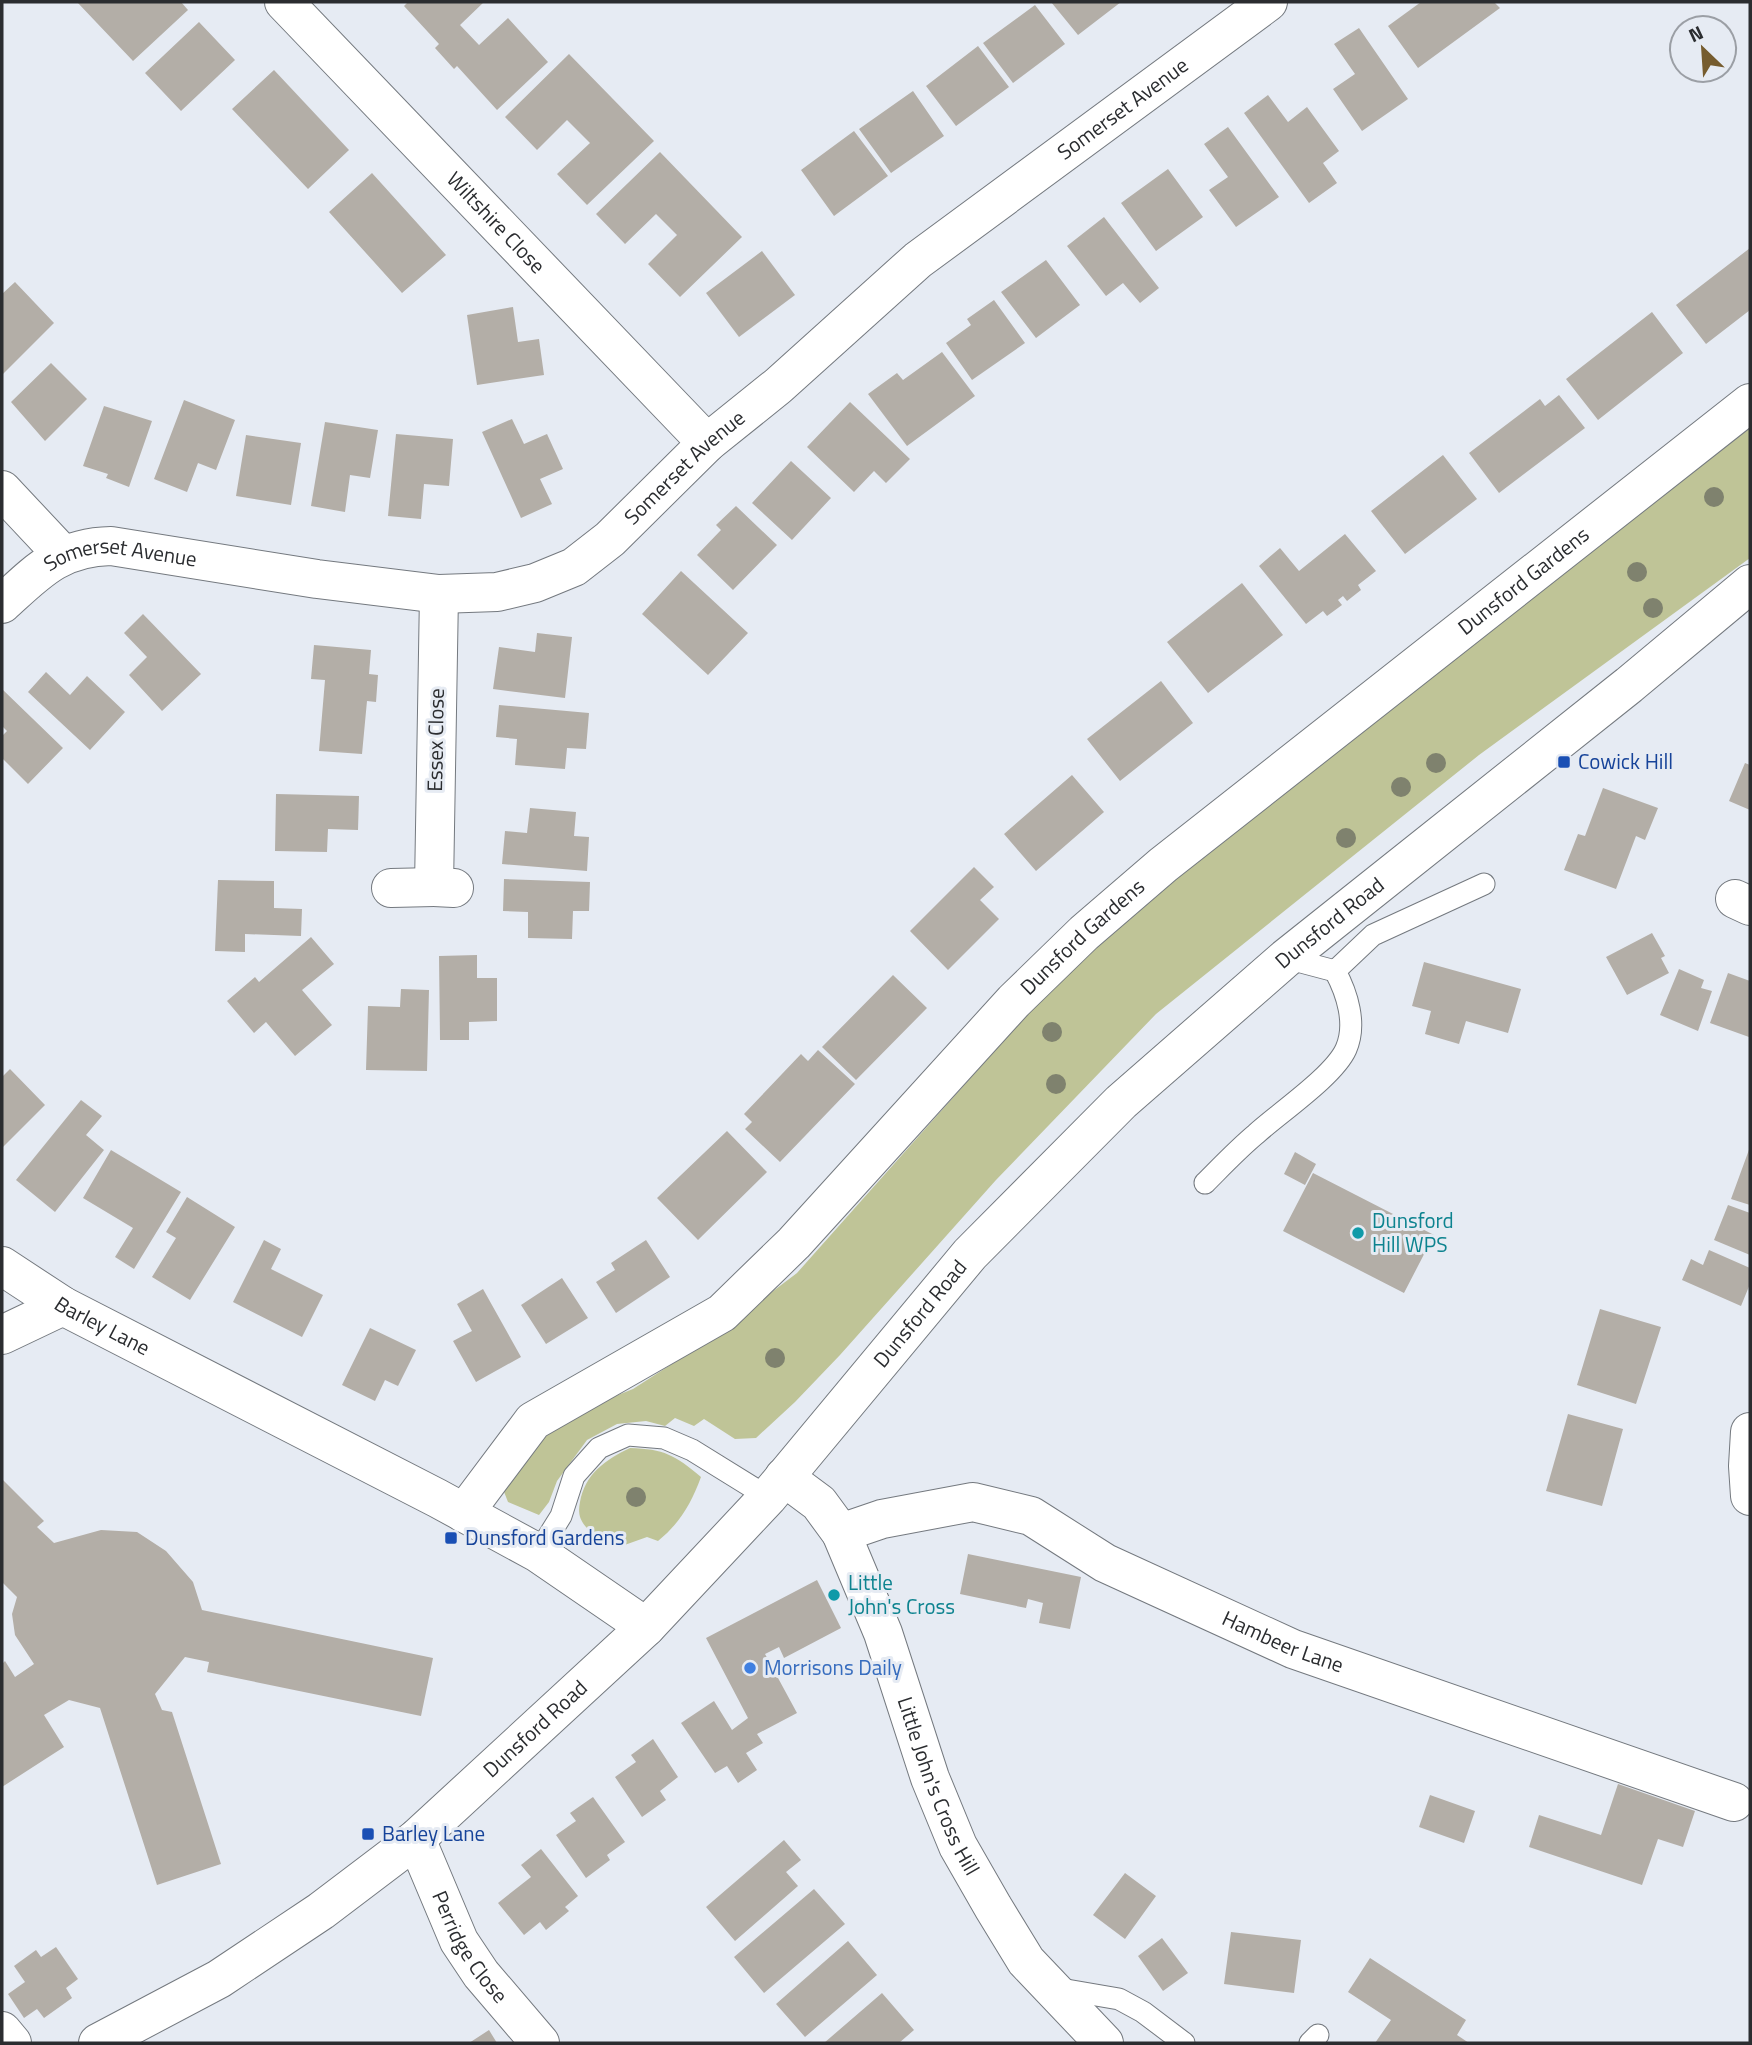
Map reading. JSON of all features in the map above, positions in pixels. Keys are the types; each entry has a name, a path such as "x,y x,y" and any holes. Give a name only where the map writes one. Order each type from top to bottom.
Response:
{"street":[{"name":"Wiltshire Close","path":"284,2 707,443"},
{"name":"Somerset Avenue","path":"2,604 35,574 63,555 75,550 111,546 317,579 439,594 497,592 534,583 574,567 610,539 707,443 778,386 918,260 1268,2"},
{"name":"Dunsford Gardens","path":"464,1513 533,1421 722,1313 794,1243 945,1074 1014,1001 1084,933 1163,865 1750,403"},
{"path":"2,490 63,555"},
{"name":"Dunsford Road","path":"98,2043 219,1979 321,1911 416,1839 646,1627 776,1487 970,1254 1121,1102 1286,958 1629,685 1750,584"},
{"name":"Essex Close","path":"391,888 444,887 439,594"},
{"name":"Barley Lane","path":"2,1266 63,1306 538,1553 646,1627"},
{"path":"2,1335 63,1306"},
{"path":"1750,1432 1750,1496"},
{"name":"Little John's Cross Hill","path":"776,1487 819,1503 841,1533 883,1633 930,1778 958,1846 1026,1961 1104,2043"},
{"name":"Hambeer Lane","path":"841,1533 882,1519 973,1502 1031,1516 1105,1563 1293,1649 1734,1802"},
{"name":"Perridge Close","path":"416,1839 459,1941 481,1974 540,2043"},
{"path":"2,2031 12,2043"}],"lane":[{"path":"1335,971 1373,935 1484,884"},
{"path":"1205,1183 1252,1136 1331,1070 1346,1048 1350,1018 1346,991 1335,971 1286,958"},
{"path":"538,1553 561,1517 574,1476 599,1448 628,1435 664,1438 776,1487"},
{"path":"1050,1987 1119,1999 1143,2012 1184,2043"}],"green space":[{"path":"1750,423 1750,558 1479,755 1156,1014 996,1180 840,1355 756,1438 735,1439 704,1419 694,1426 675,1418 665,1426 646,1421 617,1424 587,1440 557,1481 549,1502 539,1515 508,1502 501,1484 555,1420 633,1389 703,1344 797,1273 1053,985 1160,888"},
{"path":"630,1448 668,1455 684,1463 701,1477 684,1512 658,1541 647,1537 619,1547 586,1527 580,1518 579,1506 591,1476 605,1463"}],"building":[{"path":"77,2 181,2 188,10 133,61"},
{"path":"408,2 484,2 460,25 479,45 508,18 548,62 497,110 457,66 454,69 435,48 439,44 404,6"},
{"path":"1051,2 1121,2 1078,35"},
{"path":"1421,2 1494,2 1500,8 1418,68 1388,26"},
{"path":"1035,5 1065,44 1013,83 983,43"},
{"path":"199,22 235,60 181,111 145,73"},
{"path":"1359,28 1408,99 1362,131 1333,89 1355,74 1334,44"},
{"path":"978,46 1009,87 956,126 926,86"},
{"path":"569,54 654,141 587,205 557,174 590,143 567,120 537,150 505,117"},
{"path":"274,70 349,150 308,189 232,109"},
{"path":"913,91 944,136 891,173 859,129"},
{"path":"1268,95 1288,122 1307,107 1339,151 1323,163 1337,183 1309,203 1244,113"},
{"path":"1228,127 1279,197 1236,227 1209,190 1228,177 1204,144"},
{"path":"854,131 888,176 834,216 801,170"},
{"path":"660,152 742,237 680,297 648,264 677,235 656,214 625,244 596,214"},
{"path":"1168,169 1203,217 1156,251 1121,203"},
{"path":"372,173 446,255 402,293 329,212"},
{"path":"1104,217 1159,288 1140,303 1123,283 1106,296 1067,246"},
{"path":"1750,248 1750,310 1706,344 1676,305"},
{"path":"762,251 795,295 739,337 706,293"},
{"path":"1046,260 1080,305 1036,338 1001,292"},
{"path":"15,282 54,323 2,375 2,294"},
{"path":"994,300 1025,343 972,380 946,343 971,325 967,319"},
{"path":"513,307 518,342 539,339 544,375 477,385 467,315"},
{"path":"1652,312 1683,353 1598,420 1566,379"},
{"path":"942,352 975,396 907,446 868,394 897,373 903,380"},
{"path":"51,363 87,399 45,441 11,402"},
{"path":"1559,395 1585,428 1499,493 1469,453 1540,399 1545,406"},
{"path":"184,400 235,420 216,470 198,463 187,492 154,479"},
{"path":"850,402 910,459 886,483 874,471 854,492 807,447"},
{"path":"104,406 152,421 129,487 106,478 108,474 83,466"},
{"path":"512,419 524,444 547,434 563,469 540,479 552,504 521,518 482,432"},
{"path":"325,422 378,430 370,478 350,475 345,512 311,506"},
{"path":"396,434 453,439 449,486 424,484 421,519 388,516"},
{"path":"246,435 301,443 291,505 236,496"},
{"path":"1443,455 1477,499 1405,554 1371,511"},
{"path":"791,461 831,498 792,540 752,503"},
{"path":"736,506 777,545 733,590 697,555 721,530 716,525"},
{"path":"1345,534 1376,571 1358,585 1361,590 1347,601 1343,596 1338,600 1342,605 1327,616 1323,611 1306,624 1259,566 1280,548 1299,571"},
{"path":"681,571 748,633 708,675 642,614"},
{"path":"1242,583 1283,635 1208,693 1167,642"},
{"path":"143,614 201,674 162,711 129,675 147,657 124,633"},
{"path":"537,633 572,637 565,698 493,689 499,647 535,652"},
{"path":"314,645 371,650 369,674 378,675 376,702 367,701 362,754 319,751 325,680 311,679"},
{"path":"46,672 70,695 87,676 125,712 90,750 28,692"},
{"path":"1161,681 1193,723 1120,781 1087,739"},
{"path":"2,689 63,748 28,784 2,758 2,736 7,731 2,726"},
{"path":"499,705 589,713 586,749 567,748 565,769 515,765 517,739 496,737"},
{"path":"1745,763 1750,765 1750,810 1729,801"},
{"path":"1072,775 1104,812 1036,871 1004,834"},
{"path":"1603,788 1658,808 1645,840 1636,836 1616,889 1564,870 1578,834 1585,836"},
{"path":"276,794 359,796 358,830 328,829 327,852 275,851"},
{"path":"530,808 576,812 574,836 589,837 587,871 502,864 505,831 527,833"},
{"path":"974,867 994,887 980,900 999,919 948,970 910,931"},
{"path":"504,879 590,882 589,911 573,911 572,939 528,938 528,912 503,911"},
{"path":"218,880 274,881 274,908 302,909 301,936 245,934 245,952 215,951"},
{"path":"1652,933 1665,956 1661,958 1669,973 1627,995 1606,957"},
{"path":"311,937 334,964 302,990 332,1025 295,1056 266,1022 254,1033 227,1001 255,977 259,982"},
{"path":"477,955 477,978 497,978 497,1021 469,1022 469,1040 440,1040 439,956"},
{"path":"1424,962 1521,989 1508,1033 1466,1021 1459,1044 1425,1034 1431,1011 1412,1006"},
{"path":"1679,969 1704,980 1701,988 1712,991 1698,1031 1660,1015"},
{"path":"1728,973 1750,981 1749,1037 1710,1023"},
{"path":"893,975 927,1008 856,1080 822,1047"},
{"path":"401,989 429,990 427,1071 366,1070 368,1006 400,1007"},
{"path":"818,1050 855,1084 780,1162 745,1129 752,1122 744,1114 801,1054 808,1061"},
{"path":"10,1069 45,1105 2,1148 2,1077"},
{"path":"81,1100 102,1116 86,1135 104,1150 55,1212 16,1180"},
{"path":"727,1131 767,1172 698,1240 657,1198"},
{"path":"1750,1147 1750,1205 1731,1199"},
{"path":"111,1150 181,1192 134,1269 115,1257 133,1228 83,1198"},
{"path":"1295,1152 1316,1164 1305,1185 1284,1174"},
{"name":"Dunsford Hill WPS","path":"1313,1173 1434,1235 1404,1293 1283,1231"},
{"path":"187,1197 235,1227 190,1300 152,1277 176,1238 166,1232"},
{"path":"1728,1205 1750,1213 1750,1255 1714,1240"},
{"path":"264,1240 281,1249 271,1269 323,1295 302,1337 233,1302"},
{"path":"646,1240 670,1277 616,1313 596,1282 615,1270 611,1263"},
{"path":"1709,1250 1750,1268 1750,1284 1741,1306 1682,1280 1691,1259 1703,1265"},
{"path":"562,1278 588,1318 546,1344 521,1305"},
{"path":"483,1289 521,1357 476,1382 453,1341 472,1331 457,1304"},
{"path":"1600,1309 1661,1327 1636,1404 1577,1385"},
{"path":"370,1328 416,1350 398,1386 385,1380 375,1401 342,1385"},
{"path":"1568,1414 1623,1429 1602,1506 1546,1491"},
{"path":"2,1479 44,1521 37,1527 54,1543 101,1530 137,1532 166,1551 193,1582 202,1610 433,1658 421,1716 207,1672 209,1662 185,1657 155,1694 162,1710 172,1712 221,1864 157,1885 100,1708 69,1700 44,1715 64,1747 2,1787 2,1664 5,1661 15,1677 34,1664 15,1635 12,1614 17,1597 2,1582"},
{"path":"968,1554 1081,1577 1070,1629 1039,1623 1043,1603 1028,1599 1026,1608 960,1594"},
{"path":"817,1580 841,1628 784,1658 779,1647 765,1654 797,1713 757,1734 763,1743 746,1753 757,1770 738,1783 727,1766 715,1773 681,1723 714,1701 732,1730 748,1718 706,1638"},
{"path":"653,1739 678,1777 660,1791 666,1800 642,1817 615,1777 636,1762 631,1755"},
{"path":"1618,1784 1695,1811 1683,1847 1658,1839 1642,1885 1529,1847 1539,1815 1601,1835"},
{"path":"1430,1795 1475,1811 1464,1843 1419,1827"},
{"path":"593,1797 625,1842 607,1855 610,1860 586,1878 556,1835 576,1821 570,1813"},
{"path":"784,1840 801,1860 786,1872 798,1886 735,1941 706,1907"},
{"path":"541,1849 578,1896 565,1907 569,1911 546,1930 540,1922 524,1935 498,1903 531,1877 521,1865"},
{"path":"1125,1873 1156,1896 1125,1939 1093,1915"},
{"path":"814,1889 845,1924 764,1993 734,1957"},
{"path":"1231,1932 1301,1940 1294,1993 1224,1984"},
{"path":"1162,1938 1188,1973 1163,1991 1138,1956"},
{"path":"848,1941 877,1975 805,2037 776,2004"},
{"path":"56,1947 78,1979 66,1988 72,1998 44,2018 37,2009 24,2018 8,1994 25,1982 14,1966 36,1950 41,1957"},
{"path":"1370,1958 1466,2020 1457,2035 1469,2043 1375,2043 1391,2020 1348,1992"},
{"path":"882,1993 914,2030 899,2043 824,2043"},
{"path":"489,2030 497,2043 469,2043"}],"place":[{"name":"Cowick Hill","path":"1564,762"},
{"name":"Dunsford Hill WPS","path":"1358,1233"},
{"name":"Dunsford Gardens","path":"451,1538"},
{"name":"Little John's Cross","path":"834,1595"},
{"name":"Morrisons Daily","path":"750,1668"},
{"name":"Barley Lane","path":"368,1834"}]}
